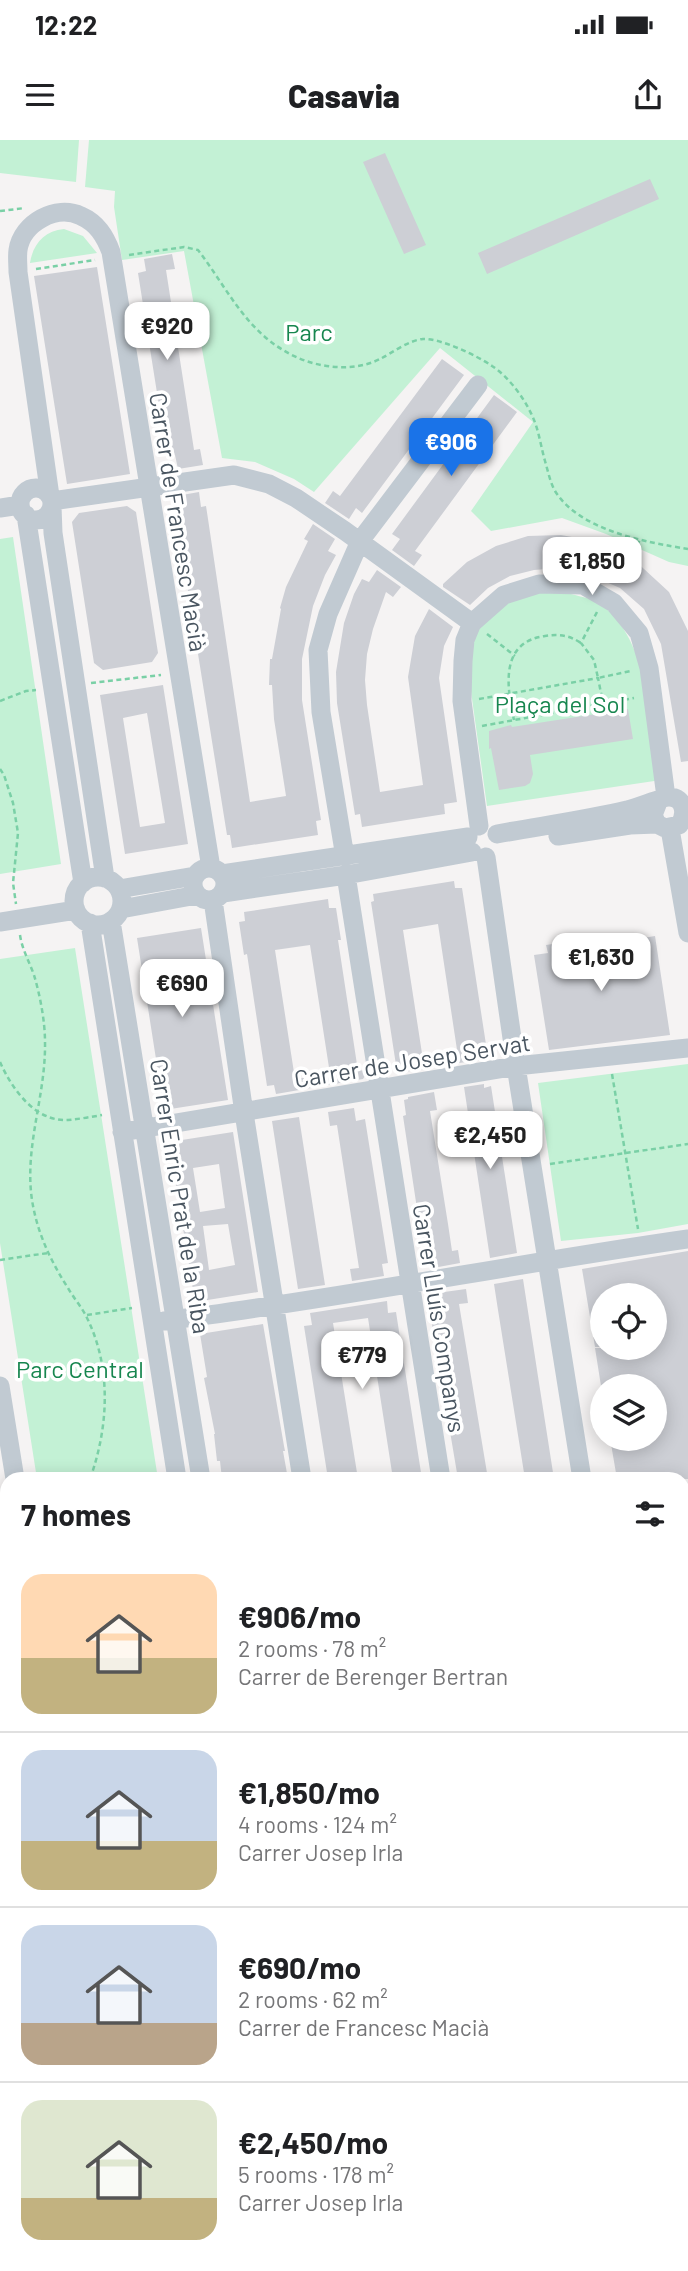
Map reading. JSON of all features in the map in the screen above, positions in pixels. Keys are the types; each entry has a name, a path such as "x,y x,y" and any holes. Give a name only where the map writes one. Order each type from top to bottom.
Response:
{"street":[{"name":"Carrer de Francesc Macià","path":"18,272 18,249 26,230 48,215 79,214 93,222 105,236 150,488 301,1472"},
{"path":"18,272 51,501 53,533 77,684 112,883 122,899 116,915"},
{"name":"Carrer Lluís Companys","path":"440,1472 378,1090 321,712 318,650 328,614 360,541 478,385"},
{"path":"51,501 234,475 269,484 296,498 360,541 472,623"},
{"path":"0,508 23,510 23,494 29,489 38,488 51,501"},
{"name":"Carrer Enric Prat de la Riba","path":"23,510 81,903 119,1112 176,1472"},
{"path":"581,1472 516,1066 462,701 463,661 472,623 504,595 540,584 583,585 614,603 639,633 649,668 674,810 688,933"},
{"path":"81,903 92,878 112,883 210,884 345,866 484,842 630,825 674,810"},
{"path":"81,903 103,924 116,915 210,884"},
{"path":"9,915 81,903"},
{"name":"Carrer Enric Prat de la Riba","path":"116,915 145,1128 200,1472"},
{"name":"Carrer de Josep Servat","path":"122,1132 516,1066 688,1048"},
{"path":"154,1323 276,1306 547,1259 688,1239"},
{"path":"0,1386 14,1472"}],"path":[{"path":"0,211 28,208"},
{"path":"18,272 184,247 198,250 239,310 258,331 282,350 324,367 376,361 421,339 436,341 476,357 492,366 520,394 534,419 552,484 567,504 603,527 640,540 688,549"},
{"path":"472,623 514,656"},
{"path":"514,720 508,675 514,656 526,642 538,637 564,635 581,643"},
{"path":"77,684 178,673"},
{"path":"462,701 598,678 603,704"},
{"path":"465,729 653,695"},
{"path":"0,769 13,803 18,833 9,915 34,975 45,1041 44,1076 31,1144 29,1174 40,1236 86,1315 103,1368 104,1430 100,1453 93,1472"},
{"path":"0,1062 24,1100 47,1117 66,1120 119,1112"},
{"path":"612,1073 638,1233"},
{"path":"550,1164 688,1143"},
{"path":"0,1260 48,1253"}],"green space":[{"path":"0,140 79,140 76,182 0,173"},
{"name":"Parc","path":"89,140 688,140 688,566 669,562 562,518 491,531 471,511 533,422 440,348 314,492 294,479 255,462 222,458 184,251 122,260 114,207 115,191 85,187"},
{"path":"64,229 83,236 97,253 30,263 37,244 45,236"},
{"path":"13,537 61,864 0,874 0,539"},
{"name":"Plaça del Sol","path":"563,592 595,601 612,615 626,633 645,682 661,780 487,806 468,670 470,641 498,607 527,593"},
{"name":"Parc Central","path":"75,948 157,1472 36,1472 0,1243 0,959"},
{"path":"688,1064 688,1224 638,1233 561,1241 538,1083"}],"building":[{"path":"385,153 426,245 404,254 363,162"},
{"path":"650,179 659,199 487,274 478,253"},
{"path":"172,254 175,269 166,270 194,450 200,449 203,465 178,469 175,455 167,456 138,273 146,271 144,259"},
{"path":"97,267 130,474 67,484 34,276"},
{"path":"442,359 464,375 362,513 356,508 349,519 325,503 333,491 340,496"},
{"path":"494,395 517,412 415,551 422,555 414,566 392,550 400,539 392,534"},
{"path":"199,492 201,507 206,506 250,802 286,796 274,719 272,685 269,685 270,659 286,587 308,541 304,539 313,524 335,539 328,551 336,555 313,606 302,659 302,700 321,820 316,821 318,835 232,848 230,835 227,835 175,510 184,508 182,495"},
{"path":"127,506 136,512 158,653 152,662 103,670 94,663 72,522 79,513"},
{"path":"561,535 594,541 631,557 669,592 688,631 688,761 681,762 661,644 644,609 620,588 583,572 559,568 510,576 488,588 470,605 443,587 467,562 496,546 528,536"},
{"path":"377,570 401,587 393,597 386,592 367,654 367,705 380,792 423,785 408,677 415,636 429,609 453,627 444,646 439,678 457,802 444,804 445,814 362,827 360,814 355,815 337,703 336,672 344,623 354,594 362,579 369,582"},
{"path":"163,685 188,844 125,854 100,695","holes":["147,713 165,823 140,827 123,718"]},
{"path":"628,709 633,739 530,755 533,774 530,783 499,790 491,748 489,749 489,731 511,725 512,727"},
{"path":"454,881 455,888 462,888 487,1051 479,1052 480,1060 459,1063 438,924 403,930 423,1060 431,1059 432,1068 404,1072 403,1064 396,1065 371,902 374,901 373,894"},
{"path":"328,899 329,908 336,908 341,940 338,940 358,1071 364,1070 363,1079 276,1094 274,1085 267,1086 247,954 244,955 239,922 245,921 244,912","holes":["310,945 330,1074 295,1079 275,950"]},
{"path":"201,928 228,1100 164,1110 137,938"},
{"path":"655,936 670,1035 549,1050 534,955 548,953 546,945 592,938 594,946"},
{"path":"484,1084 484,1088 491,1086 517,1253 490,1258 464,1087"},
{"path":"434,1092 437,1110 430,1111 452,1251 458,1250 460,1263 433,1268 431,1254 424,1255 403,1116 406,1115 404,1100"},
{"path":"354,1108 356,1121 365,1119 388,1263 382,1264 384,1276 352,1281 350,1269 359,1268 337,1125 330,1126 328,1112"},
{"path":"299,1117 325,1285 298,1289 272,1121"},
{"path":"233,1132 258,1292 195,1302 169,1142","holes":["219,1164 225,1208 200,1212 193,1168","228,1224 235,1265 209,1270 203,1226"]},
{"path":"688,1251 688,1472 616,1472 612,1451 667,1451 667,1374 599,1374 597,1360 667,1360 667,1283 590,1283 590,1317 582,1269"},
{"path":"523,1279 553,1472 524,1472 494,1284"},
{"path":"466,1289 468,1303 459,1304 487,1472 457,1472 429,1307 438,1305 437,1293"},
{"path":"387,1301 388,1313 396,1312 421,1472 392,1472 368,1318 333,1323 357,1472 327,1472 304,1326 312,1325 310,1313"},
{"path":"263,1324 287,1472 221,1472 220,1461 217,1461 215,1434 204,1378 207,1377 200,1334"}]}
